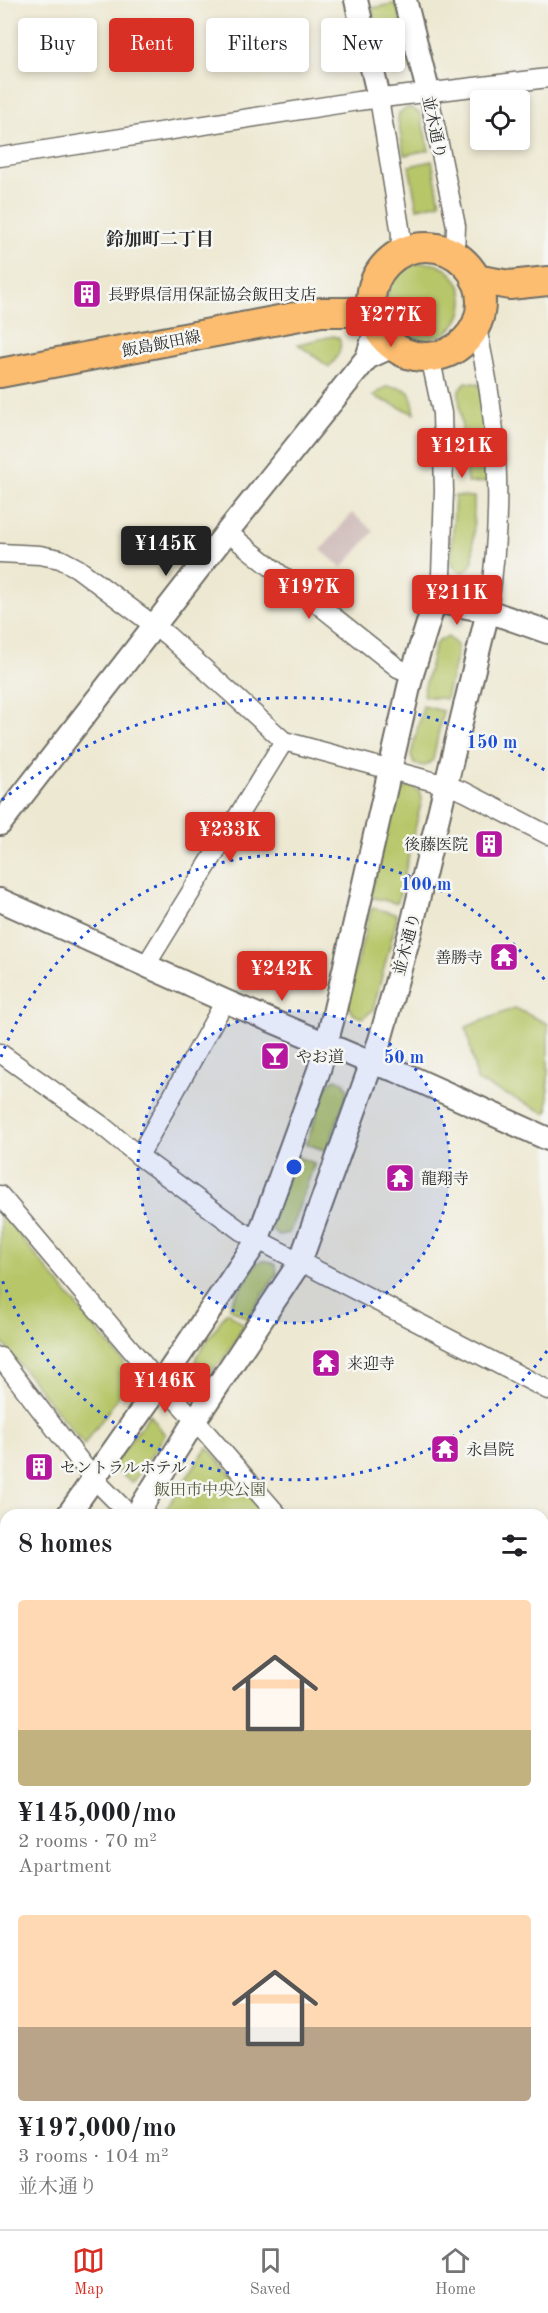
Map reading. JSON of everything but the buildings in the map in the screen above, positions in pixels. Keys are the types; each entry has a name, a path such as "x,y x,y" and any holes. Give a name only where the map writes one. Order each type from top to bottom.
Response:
{"main road":[{"path":"379,318 383,267 400,253 413,248 442,249 455,255 467,265 477,300 462,343 441,354 430,356"},
{"path":"477,300 510,285 548,281"},
{"name":"飯島飯田線","path":"0,373 321,312 379,318 417,356 430,356"}],"street":[{"path":"356,0 379,98 401,234 400,253"},
{"name":"並木通り","path":"405,0 428,91 456,226 455,255"},
{"path":"0,157 379,98 548,78"},
{"name":"並木通り","path":"140,1509 195,1420 300,1262 380,1041 410,933 488,611 495,553 498,486 496,440 477,300"},
{"path":"0,824 227,532 367,358 379,318"},
{"path":"72,1509 257,1241 319,1070 412,674 441,575 444,491 442,413 430,356"},
{"path":"227,532 398,668 412,674"},
{"path":"0,553 17,552 60,559 92,578 154,625 284,741 446,785 465,792 548,835"},
{"path":"435,601 488,611 548,632"},
{"path":"146,965 284,741"},
{"path":"0,900 225,1001 371,1063 395,1070 548,1138"},
{"path":"139,1156 225,1001"},
{"path":"0,1053 257,1241 548,1390"},
{"path":"0,1195 273,1509"},
{"path":"0,1357 93,1478 124,1509"}],"shaded area":[{"path":"352,513 374,531 342,568 321,550"}],"green space":[{"path":"397,3 400,18 374,18 373,8"},
{"path":"405,39 410,69 403,77 390,75 387,72 405,72"},
{"path":"409,107 420,113 429,150 404,155 398,120 399,113"},
{"path":"432,161 440,203 417,208 409,166"},
{"path":"425,263 439,266 452,274 460,287 463,301 460,315 452,328 439,336 425,339 411,336 398,328 390,315 387,301 390,287 398,274 411,266"},
{"path":"333,336 339,338 341,346 337,357 329,367 298,344"},
{"path":"466,382 478,384 482,391 489,482 467,483 459,396 459,389"},
{"path":"386,387 405,389 413,400 415,414 373,396"},
{"path":"455,496 474,497 473,561 463,573 455,569 451,560"},
{"path":"448,637 457,645 457,654 446,699 424,696 435,645 439,640"},
{"path":"423,706 443,711 433,760 425,766 414,764 411,755"},
{"path":"410,786 419,791 422,799 398,902 370,897 396,793"},
{"path":"373,908 396,914 397,919 373,1010 363,1018 351,1011 348,997"},
{"path":"515,1008 548,1024 548,1110 546,1113 477,1081 466,1027"},
{"path":"335,1079 344,1082 348,1090 327,1151 307,1144 307,1142 327,1085"},
{"path":"294,1156 314,1163 314,1165 289,1233 278,1235 270,1228"},
{"path":"0,1212 134,1375 84,1445 0,1340"},
{"path":"268,1261 276,1265 277,1274 247,1319 230,1308 230,1305 257,1263"},
{"path":"228,1312 244,1325 230,1350 217,1366 210,1370 203,1369 196,1362 197,1356"},
{"path":"150,1414 165,1435 132,1483 112,1467"},
{"name":"飯田市中央公園","path":"207,1447 262,1509 166,1509"}],"place":[{"name":"長野県信用保証協会飯田支店","path":"87,294"},
{"name":"後藤医院","path":"489,844"},
{"name":"善勝寺","path":"504,957"},
{"name":"やお道","path":"275,1056"},
{"name":"龍翔寺","path":"400,1178"},
{"name":"来迎寺","path":"326,1363"},
{"name":"永昌院","path":"445,1449"},
{"name":"セントラルホテル","path":"39,1467"}],"district":[{"name":"鈴加町二丁目","path":"160,239"}]}
